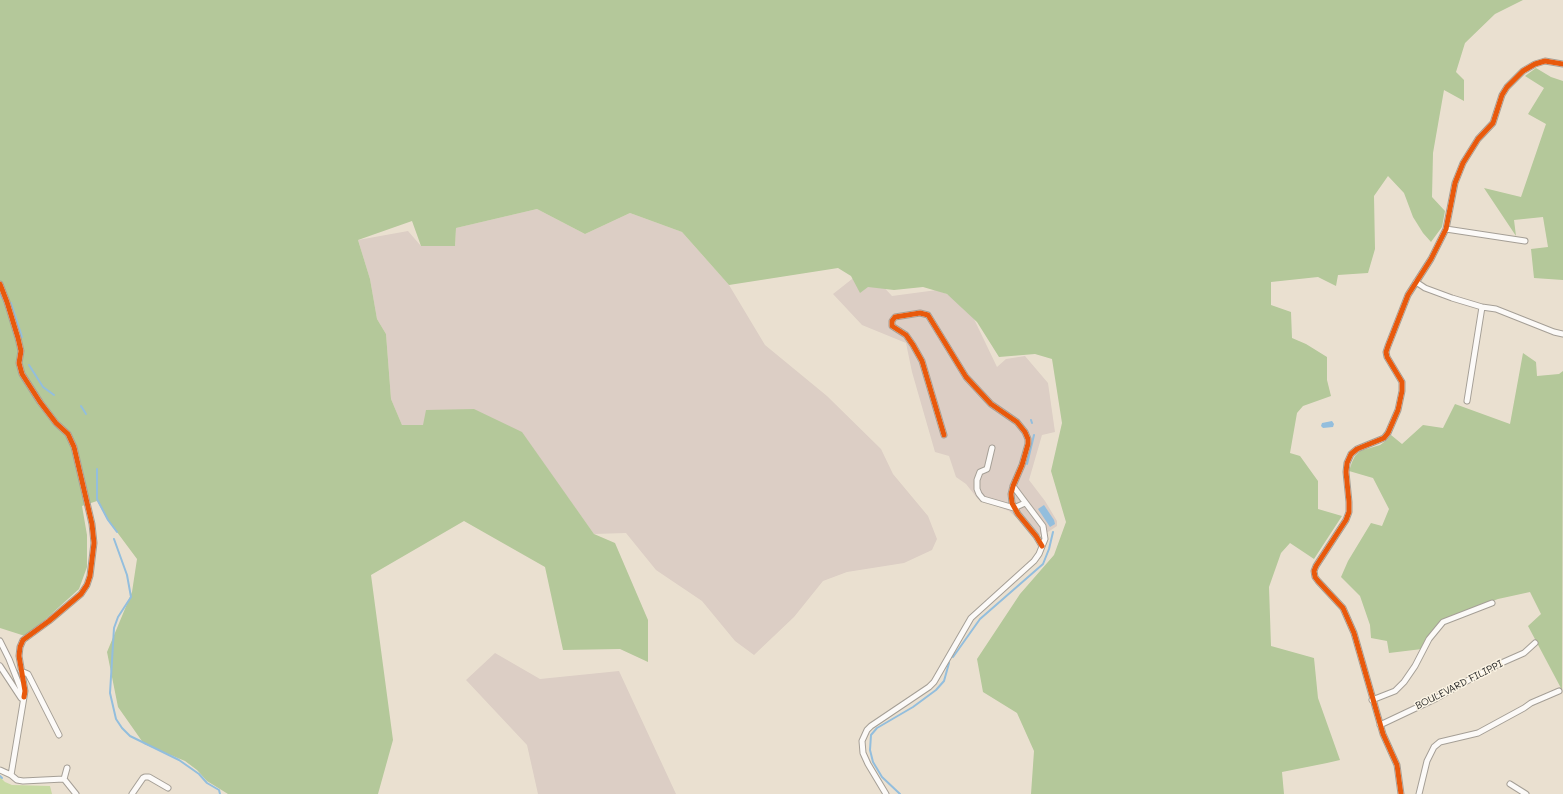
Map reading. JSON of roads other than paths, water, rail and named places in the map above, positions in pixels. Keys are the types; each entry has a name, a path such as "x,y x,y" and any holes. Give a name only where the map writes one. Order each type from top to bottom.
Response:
{"street":[{"path":"1401,794 1397,765 1372,700 1354,633 1348,617 1340,604 1315,577 1314,571 1346,520 1349,512 1347,463 1352,454 1358,449 1384,438 1388,433 1398,410 1402,391 1402,382 1400,376 1390,363 1386,352 1408,295 1431,259 1446,229 1455,183 1463,163 1478,139 1493,123 1502,95 1507,87 1523,71 1535,64 1545,61 1563,64"},
{"path":"1446,229 1526,241"},
{"path":"1416,282 1426,288 1482,307 1496,309 1554,332 1563,334"},
{"path":"0,284 7,302 21,351 19,363 22,374 56,423 68,434 74,447 92,524 94,543 92,568 87,585 76,598 23,640 20,647 21,670 25,691 11,775"},
{"path":"1467,401 1482,307"},
{"path":"944,436 922,361 913,344 906,335 892,326 892,321 895,317 920,313 928,315 966,377 991,404 1022,427 1028,439 1028,444 1022,466 1011,494 1014,508 1042,546"},
{"path":"992,448 988,468 980,472 977,480 978,494 983,499 1014,508 1025,503"},
{"path":"886,794 868,764 864,753 862,741 867,730 934,682 971,618 1034,561 1039,554 1045,539 1043,526 1013,486"},
{"path":"1372,700 1395,691 1404,682 1415,666 1429,639 1443,622 1492,603"},
{"path":"0,641 9,659 24,698"},
{"name":"BOULEVARD FILIPPI","path":"1380,724 1435,699 1490,668 1524,653 1535,643"},
{"path":"0,666 17,690 22,705"},
{"path":"21,670 28,674 59,735"},
{"path":"1419,794 1427,761 1434,747 1440,742 1478,733 1531,703 1560,690"},
{"path":"64,778 67,768"},
{"path":"0,770 11,775 17,780 23,781 64,778"},
{"path":"132,794 145,777 149,777 168,788"},
{"path":"64,778 76,794"},
{"path":"1510,784 1526,794"}],"water":[{"path":"1332,421 1334,424 1333,427 1323,428 1321,426 1322,423"},
{"path":"1044,505 1054,520 1055,524 1050,527 1038,509"}],"waterway":[{"path":"0,293 2,298"},
{"path":"11,303 22,337"},
{"path":"29,365 43,387 54,395"},
{"path":"81,406 86,414"},
{"path":"1027,464 1034,435"},
{"path":"97,469 97,499 108,520 117,532"},
{"path":"953,657 980,619 1043,564 1049,549 1053,532"},
{"path":"114,539 127,575 131,597 118,617 114,628 110,693 116,719 130,736 179,760 199,774 207,783 219,790 220,794"},
{"path":"900,794 882,777 873,762 870,750 871,735 877,728 913,707 936,690 944,681 949,663"}]}
